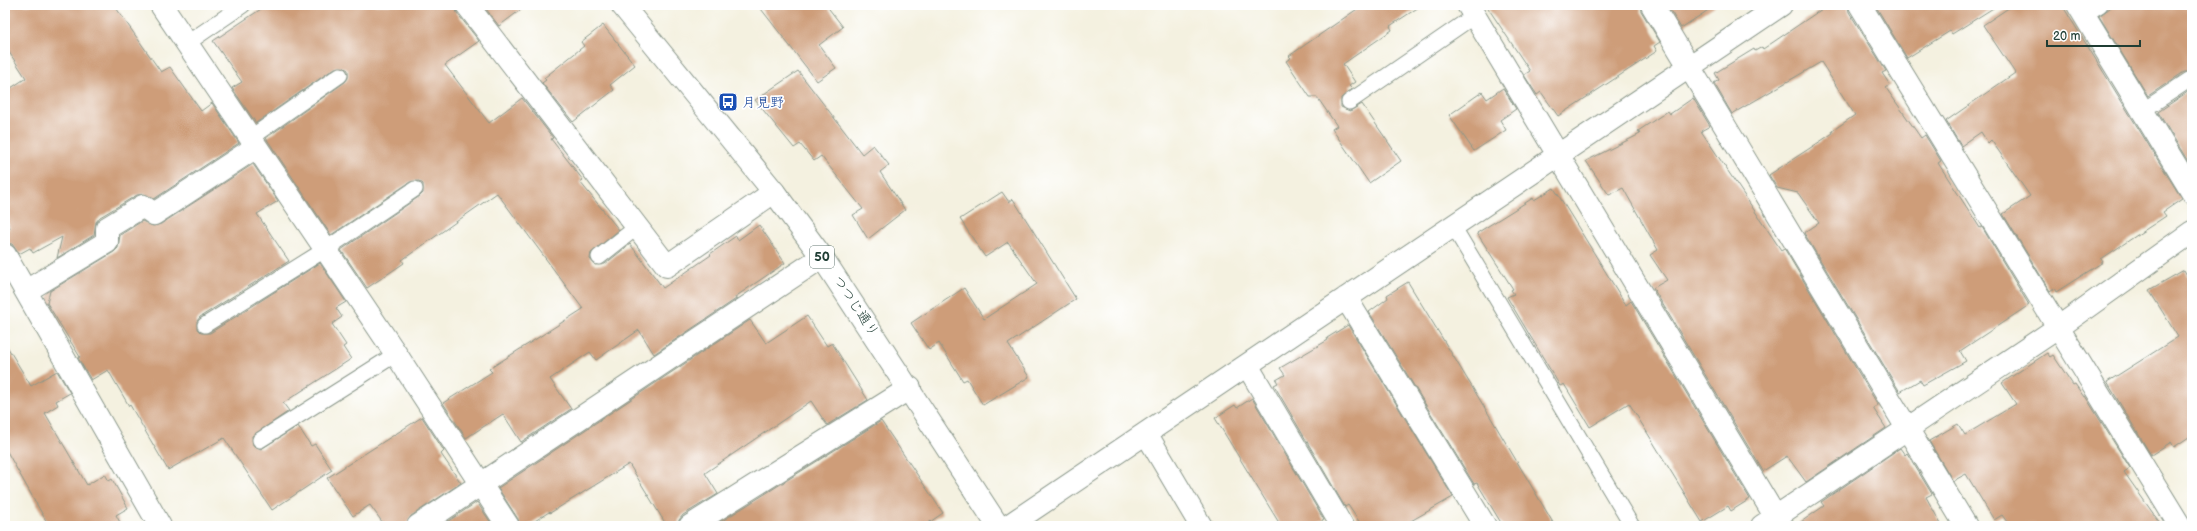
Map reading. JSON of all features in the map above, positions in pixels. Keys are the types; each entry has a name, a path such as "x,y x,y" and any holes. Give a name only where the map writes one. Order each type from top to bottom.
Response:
{"street":[{"path":"161,5 396,354 479,484 508,526"},
{"path":"467,5 667,266 774,192"},
{"name":"つつじ通り","path":"622,5 774,192 822,257 910,388 998,526"},
{"path":"1652,5 1966,526"},
{"path":"1008,526 1781,5"},
{"path":"1860,5 2180,526"},
{"path":"2087,8 2142,111 2192,192"},
{"path":"1471,11 1558,155 1773,523 2058,327 2192,232"},
{"path":"26,291 106,242 106,228 143,206 154,214 253,142"},
{"path":"5,255 160,526"},
{"path":"418,526 822,257"},
{"path":"1346,298 1485,526"},
{"path":"1247,365 1342,526"},
{"path":"690,526 910,388"},
{"path":"1146,433 1201,526"}],"lane":[{"path":"186,44 243,5"},
{"path":"1349,102 1471,11"},
{"path":"253,142 340,75"},
{"path":"2142,111 2189,80"},
{"path":"205,325 326,249 415,189"},
{"path":"1453,226 1632,526"},
{"path":"600,257 637,227"},
{"path":"260,440 396,354"}],"building":[{"path":"5,5 114,5 161,72 170,67 201,111 212,103 239,143 154,199 144,194 137,195 100,217 96,222 94,235 57,258 62,237 33,253 30,248 19,254 12,244 5,243 5,230 10,228 5,219 5,92 26,78 5,46"},
{"path":"267,5 455,5 457,13 479,41 445,65 489,123 522,98 553,138 551,139 583,180 580,182 619,230 591,253 590,259 595,265 605,264 630,244 663,288 736,236 738,240 759,225 785,263 735,297 736,299 654,354 639,330 596,360 590,352 550,379 571,409 521,442 503,414 466,438 443,403 492,372 489,369 583,309 497,193 402,260 404,263 367,288 341,250 420,196 423,193 423,184 419,181 410,182 331,235 266,138 345,82 348,78 348,70 343,67 335,68 256,123 232,88 242,82 213,41"},
{"path":"483,5 527,5 499,26"},
{"path":"758,5 826,5 843,27 819,45 836,68 817,81"},
{"path":"1363,5 1422,5 1390,26 1392,30 1343,64 1355,82 1349,86 1352,89 1341,98 1341,107 1350,111 1362,104 1401,161 1369,183 1332,129 1337,126 1317,97 1310,97 1286,61 1291,58 1289,56"},
{"path":"1486,5 1640,5 1641,11 1660,42 1654,46 1657,51 1558,116 1541,92 1537,95 1524,75 1530,71"},
{"path":"1667,5 1716,5 1681,28"},
{"path":"1828,5 1848,5 1849,12 1886,71 1882,73 1890,85 1886,88 1921,138 1925,135 1941,161 1938,163 1980,228 1982,227 2029,305 1960,351 1966,361 1923,385 1920,380 1900,392 1804,233 1819,223 1798,193 1777,188 1769,175 1833,133 1832,131 1855,115 1821,62 1732,114 1714,83 1719,80 1715,73 1754,49 1755,51 1762,47 1763,49"},
{"path":"1875,5 1998,5 1952,34 1950,31 1907,58"},
{"path":"2013,5 2062,5 2182,199 2163,212 2166,216 2101,259 2103,262 2056,292 2054,288 2050,291 2003,214 2030,196 1991,140 1988,143 1981,132 1961,146 1946,121 2015,73 1983,25"},
{"path":"2114,5 2192,5 2192,72 2184,72 2148,96 2099,16"},
{"path":"603,25 635,65 610,85 614,90 573,122 542,83 546,80 544,78 584,46 581,42"},
{"path":"798,71 862,154 873,145 889,165 880,172 905,210 868,239 853,215 863,209 821,156 814,161 800,144 794,148 755,100"},
{"path":"1503,88 1516,109 1500,120 1506,130 1474,151 1449,115 1482,92 1487,99"},
{"path":"2192,89 2192,168 2158,112"},
{"path":"1693,98 1710,126 1701,131 1781,250 1784,248 1878,405 1873,408 1886,428 1806,482 1787,456 1763,471 1653,288 1667,280 1650,255 1658,250 1623,188 1609,195 1586,161 1640,134 1638,131 1668,111 1670,114"},
{"path":"253,164 278,201 257,214 289,261 200,317 197,321 197,329 201,333 210,333 320,263 346,302 336,308 342,317 332,324 346,345 343,347 351,359 283,403 289,411 252,436 253,445 261,449 298,426 311,446 315,444 332,470 272,510 224,438 168,470 108,370 91,380 78,358 80,357 47,303 50,291 114,252 118,248 120,235 142,221 153,226 161,224"},
{"path":"1554,188 1626,305 1631,301 1750,499 1731,511 1728,506 1702,522 1629,403 1590,427 1564,384 1560,386 1507,297 1514,294 1511,290 1513,289 1477,233 1533,198 1534,200"},
{"path":"1002,192 1009,202 1013,199 1076,299 1008,344 1029,377 983,405 967,379 963,381 939,343 929,350 911,323 964,288 984,319 1037,284 1008,242 985,257 960,219"},
{"path":"2184,270 2192,284 2192,435 2174,447 2171,442 2151,455 2107,382 2178,337 2149,290"},
{"path":"1408,282 1555,526 1503,526 1477,483 1474,484 1369,312 1388,298 1387,295"},
{"path":"807,316 827,346 832,343 868,400 827,425 811,401 705,473 718,494 683,515 679,520 678,526 667,526 629,464 550,513 549,512 527,526 520,526 518,519 498,488 750,320 766,343"},
{"path":"1348,325 1453,497 1402,526 1362,526 1348,505 1345,507 1274,385 1278,383 1276,380 1285,375 1280,368 1328,340 1327,338"},
{"path":"5,343 31,386 57,371 70,393 56,401 58,405 45,413 87,485 105,474 109,481 112,479 128,508 116,515 122,526 49,526 5,448"},
{"path":"2047,353 2050,357 2053,355 2073,385 2075,384 2084,397 2085,396 2130,468 2124,472 2162,526 2010,526 2002,515 1994,520 1966,474 1953,481 1929,441 1958,424 1965,435 2016,404 2002,383"},
{"path":"1252,398 1324,520 1313,526 1281,526 1215,418 1235,405 1237,408"},
{"path":"422,417 444,451 441,454 461,483 411,516 406,526 385,526 370,505 353,516 327,478"},
{"path":"881,421 943,513 924,526 714,526"},
{"path":"1900,448 1905,455 1907,453 1932,494 1926,497 1942,526 1795,526 1824,506 1821,502"},
{"path":"477,502 493,526 441,526"}],"place":[{"name":"月見野","path":"728,102"}]}
